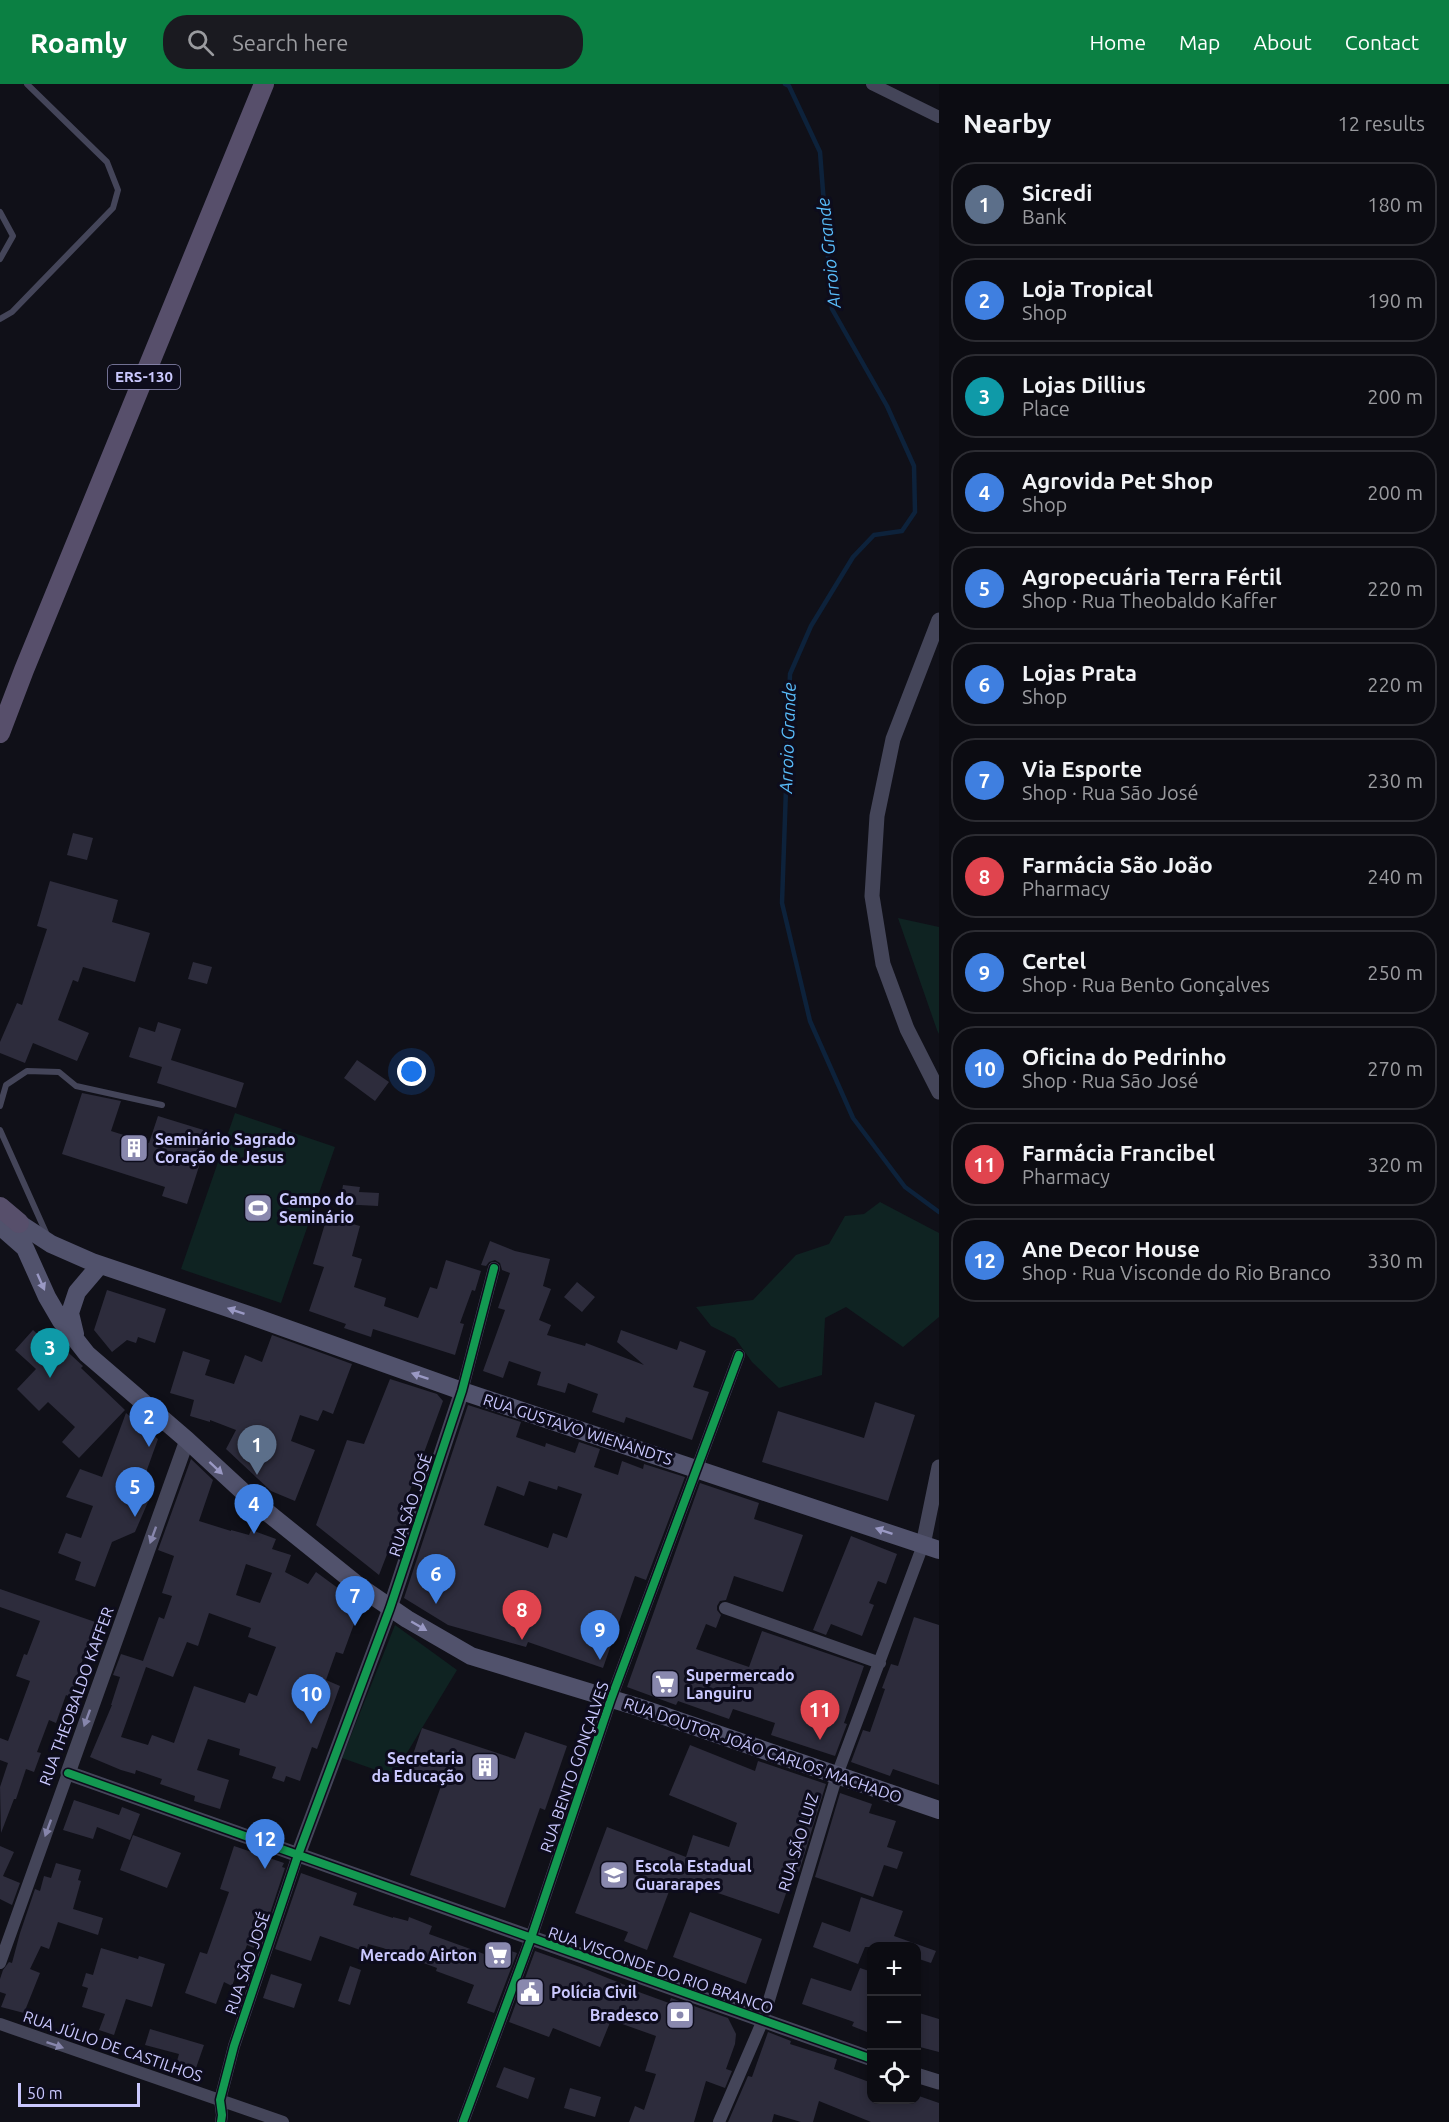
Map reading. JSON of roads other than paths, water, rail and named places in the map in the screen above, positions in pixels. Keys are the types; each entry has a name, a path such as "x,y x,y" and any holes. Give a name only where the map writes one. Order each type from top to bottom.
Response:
{"main road":[{"name":"ERS-130","path":"0,733 264,84"},
{"name":"ERS-130","path":"0,717 24,670"},
{"path":"0,1209 10,1228"},
{"name":"RUA GUSTAVO WIENANDTS","path":"10,1228 100,1264 462,1390 931,1547"},
{"name":"RUA DOUTOR JOÃO CARLOS MACHADO","path":"10,1228 25,1248 47,1297 61,1321 87,1354 187,1440 252,1500 390,1608 471,1656 611,1699 939,1810"},
{"path":"76,1341 70,1313 77,1292 100,1264"}],"street":[{"path":"872,84 939,117"},
{"path":"939,620 893,739 878,816 872,896 884,964 907,1029 939,1092"},
{"name":"RUA SÃO JOSÉ","path":"221,2122 220,2100 234,2046 298,1855 390,1608 462,1390 495,1268"},
{"name":"RUA BENTO GONÇALVES","path":"463,2122 531,1938 611,1699 739,1355"},
{"name":"RUA THEOBALDO KAFFER","path":"0,1963 187,1440"},
{"name":"RUA SÃO LUIZ","path":"719,2122 763,2020 837,1775 880,1663 931,1547 939,1467"},
{"path":"724,1608 880,1663"},
{"name":"RUA VISCONDE DO RIO BRANCO","path":"68,1773 867,2057"},
{"name":"RUA JÚLIO DE CASTILHOS","path":"0,2025 283,2122"},
{"path":"921,2076 939,2082"}],"lane":[{"path":"0,319 12,312 113,208 118,190 107,162 27,84"},
{"path":"0,212 14,236 0,259"},
{"path":"0,1106 6,1085 27,1071 58,1072 76,1086 162,1105"},
{"path":"0,1130 51,1244"}],"waterway":[{"name":"Arroio Grande","path":"785,84 789,86 820,152 832,309 887,406 914,466 915,512 902,531 874,535 853,557 811,626 790,674 782,903 810,1021 853,1118 905,1187 939,1212"}],"place":[{"name":"Seminário Sagrado Coração de Jesus","path":"134,1148"},
{"name":"Campo do Seminário","path":"258,1208"},
{"name":"Lojas Dillius","path":"50,1378"},
{"name":"Loja Tropical","path":"149,1447"},
{"name":"Sicredi","path":"257,1475"},
{"name":"Agropecuária Terra Fértil","path":"135,1517"},
{"name":"Agrovida Pet Shop","path":"254,1534"},
{"name":"Lojas Prata","path":"436,1604"},
{"name":"Via Esporte","path":"355,1626"},
{"name":"Farmácia São João","path":"522,1640"},
{"name":"Certel","path":"600,1660"},
{"name":"Supermercado Languiru","path":"665,1684"},
{"name":"Oficina do Pedrinho","path":"311,1724"},
{"name":"Farmácia Francibel","path":"820,1740"},
{"name":"Secretaria da Educação","path":"485,1767"},
{"name":"Ane Decor House","path":"265,1869"},
{"name":"Escola Estadual Guararapes","path":"614,1875"},
{"name":"Mercado Airton","path":"498,1955"},
{"name":"Polícia Civil","path":"530,1992"},
{"name":"Bradesco","path":"680,2015"}]}
